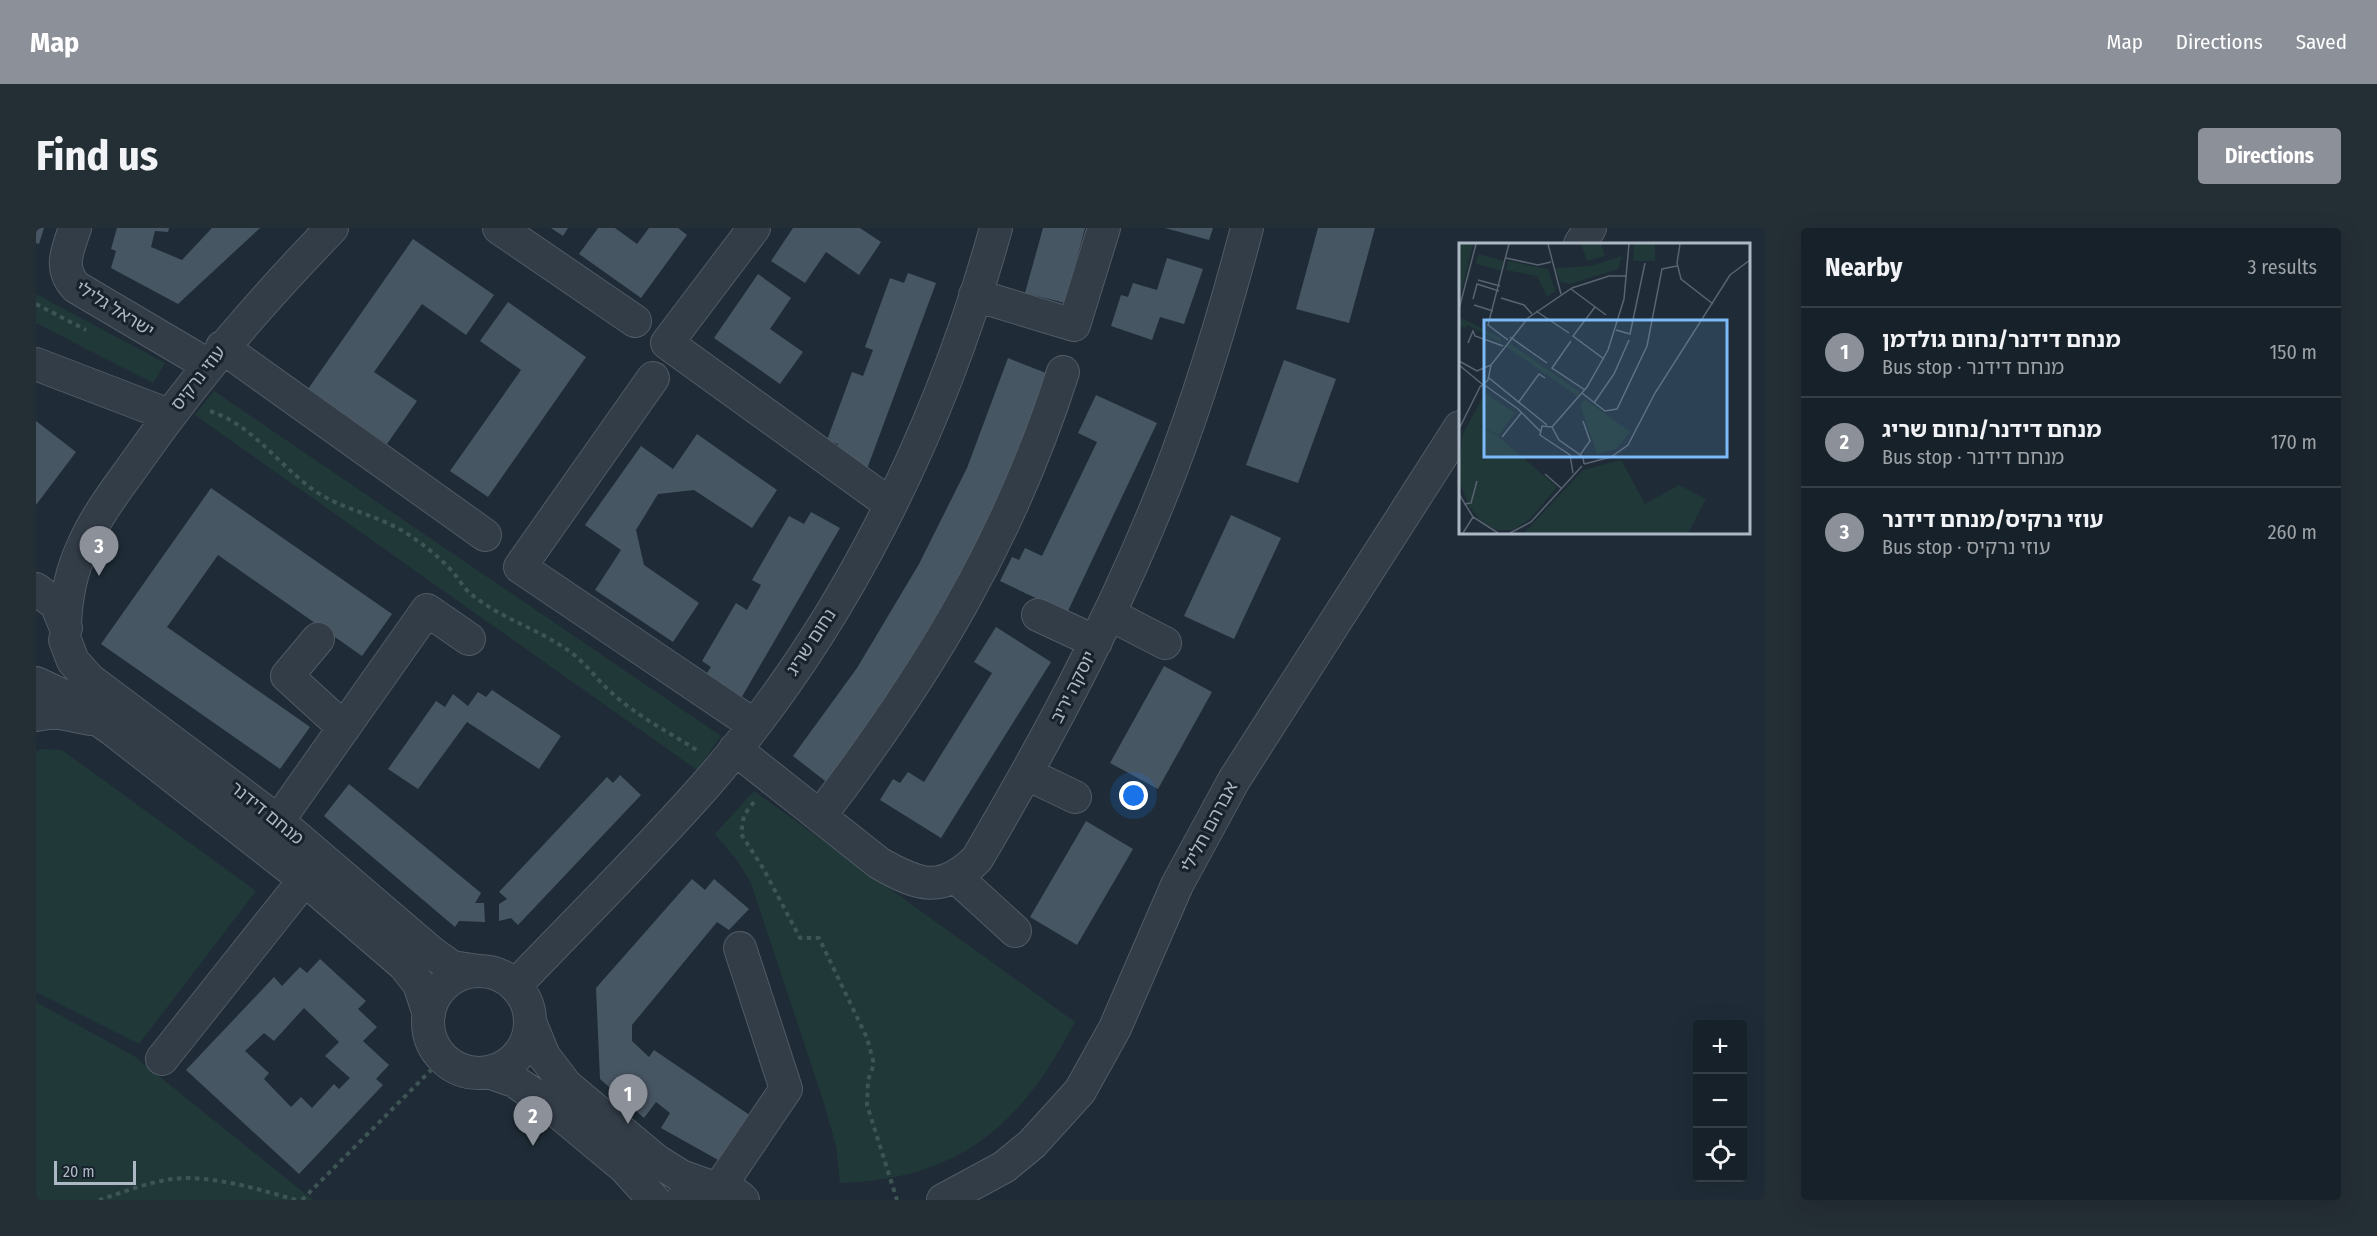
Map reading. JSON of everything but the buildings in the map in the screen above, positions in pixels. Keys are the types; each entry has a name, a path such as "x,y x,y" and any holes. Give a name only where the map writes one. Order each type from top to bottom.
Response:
{"street":[{"name":"ישראל גלילי","path":"75,228 64,263 72,283 87,295 215,356 485,535"},
{"name":"עוזי נרקיס","path":"65,633 68,591 83,544 123,480 215,356 280,281 332,228"},
{"path":"499,228 635,321"},
{"path":"754,228 668,343 890,504"},
{"name":"נחום שריג","path":"515,986 736,746 826,620 890,504 924,431 957,350 996,228"},
{"path":"975,295 1074,325 1104,228"},
{"name":"יוסקה יריב","path":"653,378 520,567 774,780 879,863 898,874 926,884 936,884 956,877 978,859 1027,774 1096,642 1157,507 1192,413 1224,317 1247,228"},
{"path":"1581,243 1590,228"},
{"path":"36,364 175,408"},
{"path":"819,816 906,696 969,594 1028,473 1063,372"},
{"name":"אברהם חלילי","path":"943,1200 972,1186 1025,1150 1058,1119 1080,1091 1115,1028 1177,885 1234,780 1459,430"},
{"name":"עוזי נרקיס","path":"36,578 60,564 83,544"},
{"name":"מנחם דידנר","path":"36,589 57,604 73,661 89,678 278,821 440,959 462,970 479,971"},
{"path":"278,821 427,610 469,639"},
{"path":"1109,614 1165,643"},
{"path":"1038,615 1096,642"},
{"path":"36,677 57,661 65,633"},
{"path":"318,639 287,676 344,728"},
{"name":"מנחם דידנר","path":"36,683 66,697 113,730 304,879 404,964 419,984 429,1014"},
{"path":"36,715 55,712 80,715 113,730"},
{"path":"1027,774 1075,797"},
{"path":"956,877 1015,931"},
{"path":"162,1059 304,879"},
{"path":"732,1195 786,1089 740,948"},
{"path":"488,1072 503,1067 515,1058 528,1038 530,1022 528,1006 515,986 495,974 479,971 463,974 449,981 434,999 429,1014 431,1038 444,1058 463,1070 488,1072 521,1084 547,1102 625,1168 654,1200"},
{"path":"530,1022 548,1062 566,1084 657,1161 675,1173 732,1195"},
{"path":"682,1200 699,1189 732,1195"}],"path":[{"path":"175,408 223,416 265,445 307,486 336,503 384,521 407,533 438,555 468,592 489,608 569,650 626,705 736,746"},
{"path":"774,780 744,815 741,834 763,867 800,938 819,938 867,1038 874,1064 868,1080 867,1105 897,1200"},
{"path":"302,1200 444,1058"},
{"path":"99,1200 144,1185 186,1178 237,1183 296,1200"}],"green space":[{"path":"36,294 165,363 153,383 36,323"},
{"path":"214,391 721,736 697,770 195,415"},
{"path":"43,749 62,750 256,891 139,1044 36,992 36,752"},
{"path":"754,791 1075,1022 1033,1090 1009,1117 983,1140 953,1157 920,1171 883,1179 840,1183 836,1146 823,1100 751,883 737,860 715,834"},
{"path":"36,1002 134,1056 313,1200 36,1200"}],"place":[{"name":"עוזי נרקיס/מנחם דידנר","path":"99,576"},
{"name":"מנחם דידנר/נחום גולדמן","path":"628,1124"},
{"name":"מנחם דידנר/נחום שריג","path":"533,1146"}]}
